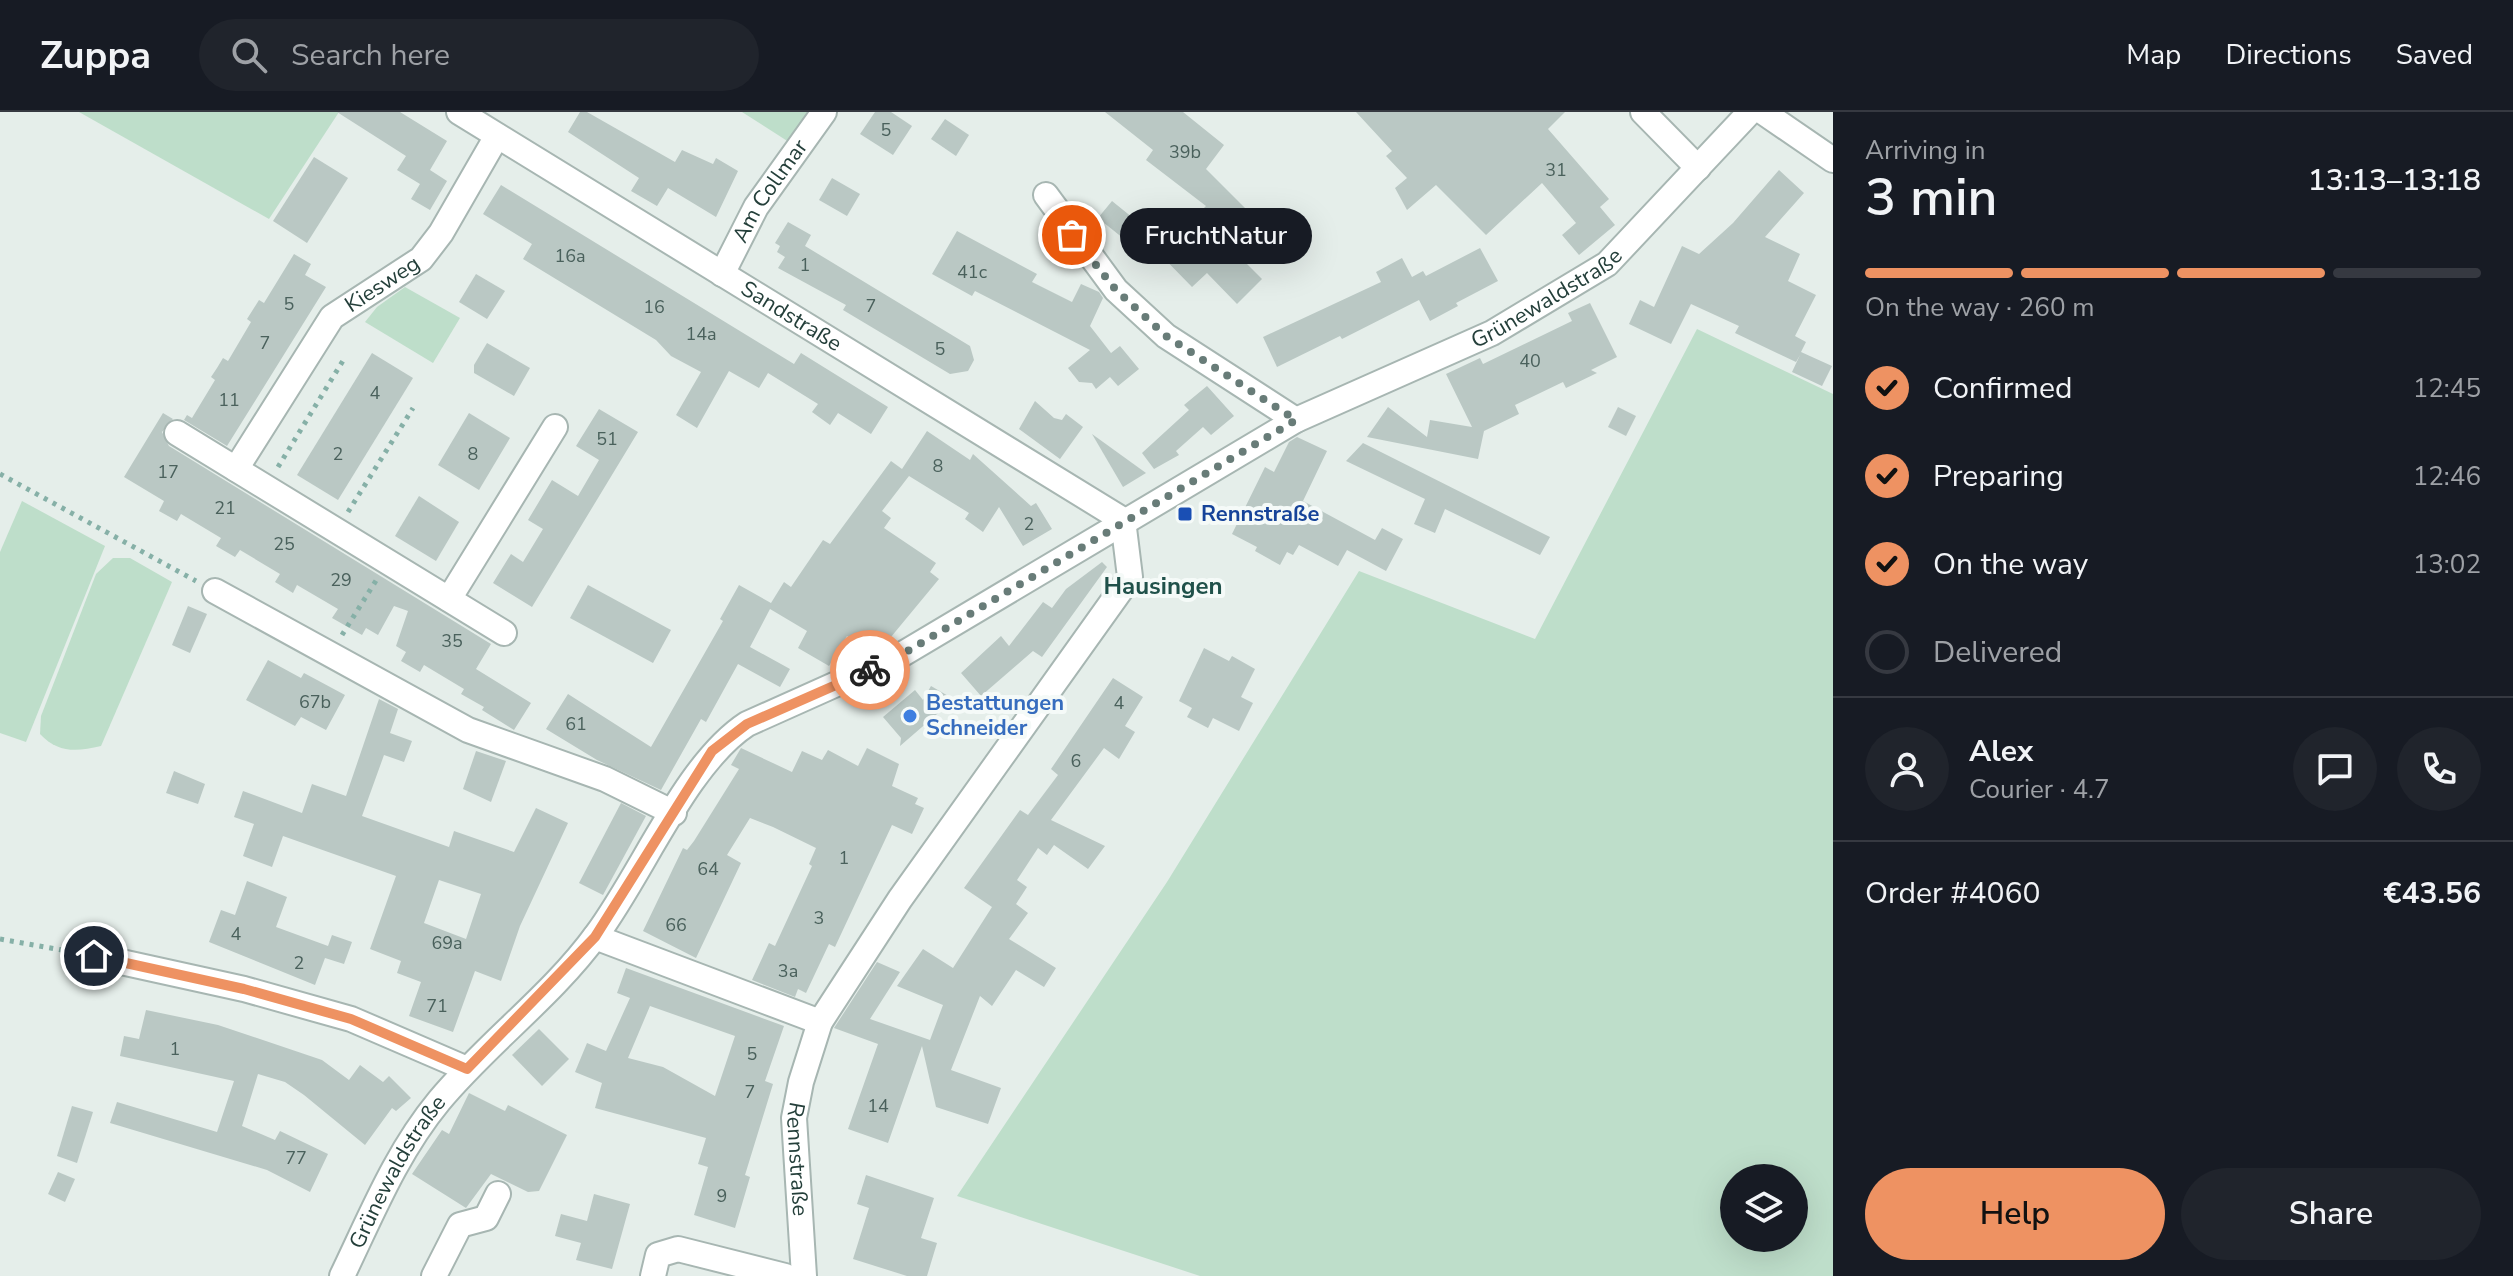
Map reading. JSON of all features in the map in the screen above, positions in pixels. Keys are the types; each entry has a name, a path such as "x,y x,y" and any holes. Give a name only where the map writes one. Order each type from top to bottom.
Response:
{"street":[{"name":"Sandstraße","path":"459,112 1123,520"},
{"name":"Am Collmar","path":"722,274 756,207 824,112"},
{"path":"1643,112 1698,168"},
{"name":"Grünewaldstraße","path":"344,1276 402,1152 467,1069 595,937 712,751 737,730 901,655 1123,520 1296,420 1492,333 1607,264 1750,112"},
{"path":"1763,112 1833,160"},
{"name":"Kiesweg","path":"236,469 332,317 421,259 441,233 497,136"},
{"path":"1046,195 1116,290 1166,336 1296,420"},
{"path":"449,599 555,427"},
{"path":"177,433 504,633"},
{"name":"Rennstraße","path":"804,1276 794,1118 801,1082 820,1022 900,899 1130,577 1123,520"},
{"path":"215,591 468,730 605,779 674,813"},
{"path":"595,937 820,1022"},
{"path":"94,956 244,989 351,1019 467,1069"},
{"path":"434,1276 460,1225 486,1218 498,1194"},
{"path":"653,1276 658,1255 678,1249 777,1275"}],"path":[{"path":"266,487 344,359"},
{"path":"337,530 413,408"},
{"path":"0,474 215,591"},
{"path":"330,654 388,562"},
{"path":"1,940 94,956"}],"green space":[{"path":"79,112 339,112 269,219"},
{"path":"742,112 818,112 792,144"},
{"path":"405,287 460,318 433,363 365,322 377,307"},
{"path":"1697,329 1833,394 1833,1276 1200,1276 957,1196 1167,882 1359,571 1535,639"},
{"path":"22,501 105,546 26,742 0,733 0,552"},
{"path":"113,558 130,558 172,582 101,746 75,750 61,748 40,734 41,716 96,574"}],"building":[{"path":"337,112 400,112 447,141 430,170 447,181 430,210 411,199 420,184 397,170 406,156"},
{"path":"580,112 587,112 675,162 682,150 713,164 716,158 738,171 716,217 668,188 657,206 631,191 639,178 568,132"},
{"path":"875,112 891,112 912,126 893,155 860,134"},
{"path":"1105,112 1183,112 1224,145 1206,169 1251,214 1224,241 1262,279 1237,304 1207,273 1192,287 1152,246 1144,255 1098,218 1112,201 1133,218 1140,210 1172,240 1206,206 1146,160 1153,150"},
{"path":"1356,112 1565,112 1548,129 1609,199 1600,207 1615,225 1579,255 1562,235 1576,223 1542,183 1486,235 1436,185 1407,210 1395,188 1407,178 1386,156 1392,151"},
{"path":"945,119 969,135 956,156 931,139"},
{"path":"314,157 348,178 307,243 273,221"},
{"path":"1779,170 1804,193 1765,237 1800,254 1788,281 1816,295 1795,336 1806,342 1801,352 1832,366 1822,386 1792,372 1800,355 1796,362 1735,333 1739,326 1691,304 1671,344 1629,324 1640,300 1654,307 1682,246 1699,254 1733,223"},
{"path":"832,178 860,194 847,216 819,200"},
{"path":"501,185 794,364 801,353 888,407 871,434 838,413 830,425 812,412 818,404 768,373 759,388 729,371 697,428 676,415 701,372 671,356 656,340 523,259 532,244 483,214"},
{"path":"788,222 811,235 805,246 970,346 974,360 968,371 950,374 843,310 846,305 778,268 785,257 777,252 780,246 775,243"},
{"path":"957,231 1037,274 1032,282 1072,302 1081,284 1099,292 1103,298 1090,326 1111,353 1120,346 1139,369 1118,386 1110,377 1096,389 1092,383 1079,382 1068,368 1090,350 975,291 972,296 932,274"},
{"path":"1480,248 1498,281 1456,303 1458,306 1430,321 1419,300 1342,339 1340,336 1277,367 1263,337 1381,282 1376,272 1402,258 1412,277 1423,271 1426,276"},
{"path":"294,254 311,264 305,275 326,287 227,446 184,420 187,415 192,418 215,380 211,377 223,358 228,361 251,322 247,319 259,300 264,303"},
{"path":"476,274 505,291 487,319 459,302"},
{"path":"1590,303 1617,357 1591,370 1597,373 1566,388 1563,382 1515,405 1519,414 1484,431 1478,459 1367,437 1388,407 1427,437 1430,420 1472,427 1446,374 1480,358 1483,364 1572,321 1568,313"},
{"path":"487,343 530,368 514,396 474,373 474,365"},
{"path":"372,353 413,378 338,500 297,475"},
{"path":"1207,386 1234,416 1211,435 1203,427 1176,451 1179,455 1154,469 1142,453 1189,410 1184,405"},
{"path":"1035,401 1054,418 1062,420 1066,414 1083,427 1060,459 1019,429"},
{"path":"1618,407 1636,416 1626,436 1608,427"},
{"path":"599,409 638,432 532,607 493,583 511,554 523,562 543,529 528,520 552,480 578,496 599,460 576,446"},
{"path":"163,413 173,419 162,432 169,446 491,644 476,669 531,703 514,730 461,694 464,689 424,665 420,672 401,661 406,652 396,646 408,611 394,606 378,635 366,628 362,635 332,618 338,609 297,585 293,593 275,582 280,574 240,550 235,557 216,546 221,538 181,514 177,521 159,511 164,501 124,477"},
{"path":"469,413 510,438 479,490 438,465"},
{"path":"927,431 970,460 973,454 1031,506 1036,503 1052,529 1023,546 999,507 983,532 965,519 969,513 909,476 882,511 891,518 884,528 936,563 930,572 939,579 886,643 870,651 847,636 829,666 798,648 807,631 770,609 750,647 790,669 780,687 738,664 706,722 701,719 661,790 597,760 546,729 568,694 651,747 723,621 720,619 739,585 771,603 784,582 791,587 823,540 830,544 891,461 902,469"},
{"path":"1092,434 1146,473 1123,487"},
{"path":"1297,437 1327,451 1303,501 1375,540 1382,528 1403,539 1386,571 1347,550 1338,566 1299,545 1293,555 1287,552 1280,565 1255,551 1257,547 1232,534 1265,467 1274,472 1289,442"},
{"path":"1363,443 1550,537 1540,555 1445,509 1435,533 1414,524 1425,499 1346,461"},
{"path":"419,496 459,522 436,561 395,536"},
{"path":"1102,562 1107,567 1042,657 1033,651 981,696 961,673 1001,636 1009,646 1043,602 1052,608 1066,589"},
{"path":"588,585 671,630 653,663 570,618"},
{"path":"188,606 207,614 190,653 172,645"},
{"path":"1204,648 1229,661 1232,656 1255,669 1241,697 1253,703 1239,731 1213,718 1208,728 1187,717 1192,708 1179,701"},
{"path":"268,660 301,678 304,673 345,695 326,730 301,717 295,726 246,700"},
{"path":"1113,678 1143,697 1125,726 1135,732 1119,759 1104,748 1051,820 1105,846 1088,869 1054,845 1047,855 1038,848 1017,880 1027,887 1016,904 1028,913 1009,939 1056,968 1044,987 1016,970 992,1006 980,996 951,1070 1001,1088 988,1124 936,1107 922,1046 888,1143 848,1129 878,1044 834,1028 877,962 900,972 870,1019 930,1040 943,1005 897,986 923,949 953,968 992,907 964,888 1020,810 1028,815 1058,775 1051,769"},
{"name":"Bestattungen Schneider","path":"931,686 950,697 944,708 900,746 901,738 883,717 915,690 923,700"},
{"path":"379,699 398,709 390,733 412,741 404,762 384,755 362,816 449,847 454,831 514,852 536,808 568,823 520,926 501,981 475,971 453,1032 409,1016 421,982 397,973 401,961 370,949 396,876 283,836 272,867 243,856 254,824 234,817 243,791 302,813 312,784 346,796","holes":["439,880 481,894 466,939 424,923"]},
{"path":"741,748 792,772 802,751 822,760 828,750 858,766 867,748 899,764 892,786 918,798 915,804 924,808 912,834 892,825 835,947 829,944 806,993 798,989 795,997 752,980 769,943 775,946 812,866 809,864 816,848 773,827 750,818 727,855 741,863 696,958 643,931 683,848 687,850 694,841 739,769 731,765"},
{"path":"476,751 506,761 491,802 463,789"},
{"path":"174,771 205,784 198,804 166,793"},
{"path":"621,803 646,816 603,895 579,883"},
{"path":"247,881 287,897 276,927 328,946 332,935 352,942 344,964 325,958 315,985 209,942 221,910 235,915"},
{"path":"626,968 784,1026 765,1081 773,1084 745,1175 750,1177 735,1228 694,1215 708,1167 698,1164 706,1138 595,1108 602,1083 575,1072 587,1043 606,1051 630,998 617,993","holes":["650,1006 735,1036 715,1096 663,1067 628,1058"]},
{"path":"146,1010 218,1025 322,1060 349,1080 360,1065 383,1082 389,1076 411,1098 396,1111 392,1108 365,1145 285,1082 258,1074 242,1126 275,1140 280,1131 328,1154 310,1192 267,1170 110,1123 117,1102 217,1132 234,1081 120,1056 124,1036 139,1039"},
{"path":"539,1029 569,1059 542,1086 512,1055"},
{"path":"469,1093 505,1111 508,1105 567,1135 539,1191 528,1192 491,1174 466,1208 412,1174 442,1130 449,1134"},
{"path":"72,1106 93,1112 77,1163 57,1156"},
{"path":"58,1172 75,1179 65,1202 48,1194"},
{"path":"866,1175 934,1198 921,1238 937,1243 927,1276 907,1276 853,1259 869,1208 857,1204"},
{"path":"594,1194 630,1204 612,1269 576,1260 581,1243 555,1236 561,1214 587,1221"}],"way so far":[{"path":"870,670 901,655 1123,520 1296,420 1273,402 1166,336 1116,290 1072,235"}],"place":[{"name":"FruchtNatur","path":"1072,235"},
{"name":"Rennstraße","path":"1185,514"},
{"name":"Bestattungen Schneider","path":"910,716"}],"district":[{"name":"Hausingen","path":"1163,586"}],"route":[{"path":"94,956 244,989 351,1019 467,1069 595,937 633,882 712,751 747,724 870,670"}]}
